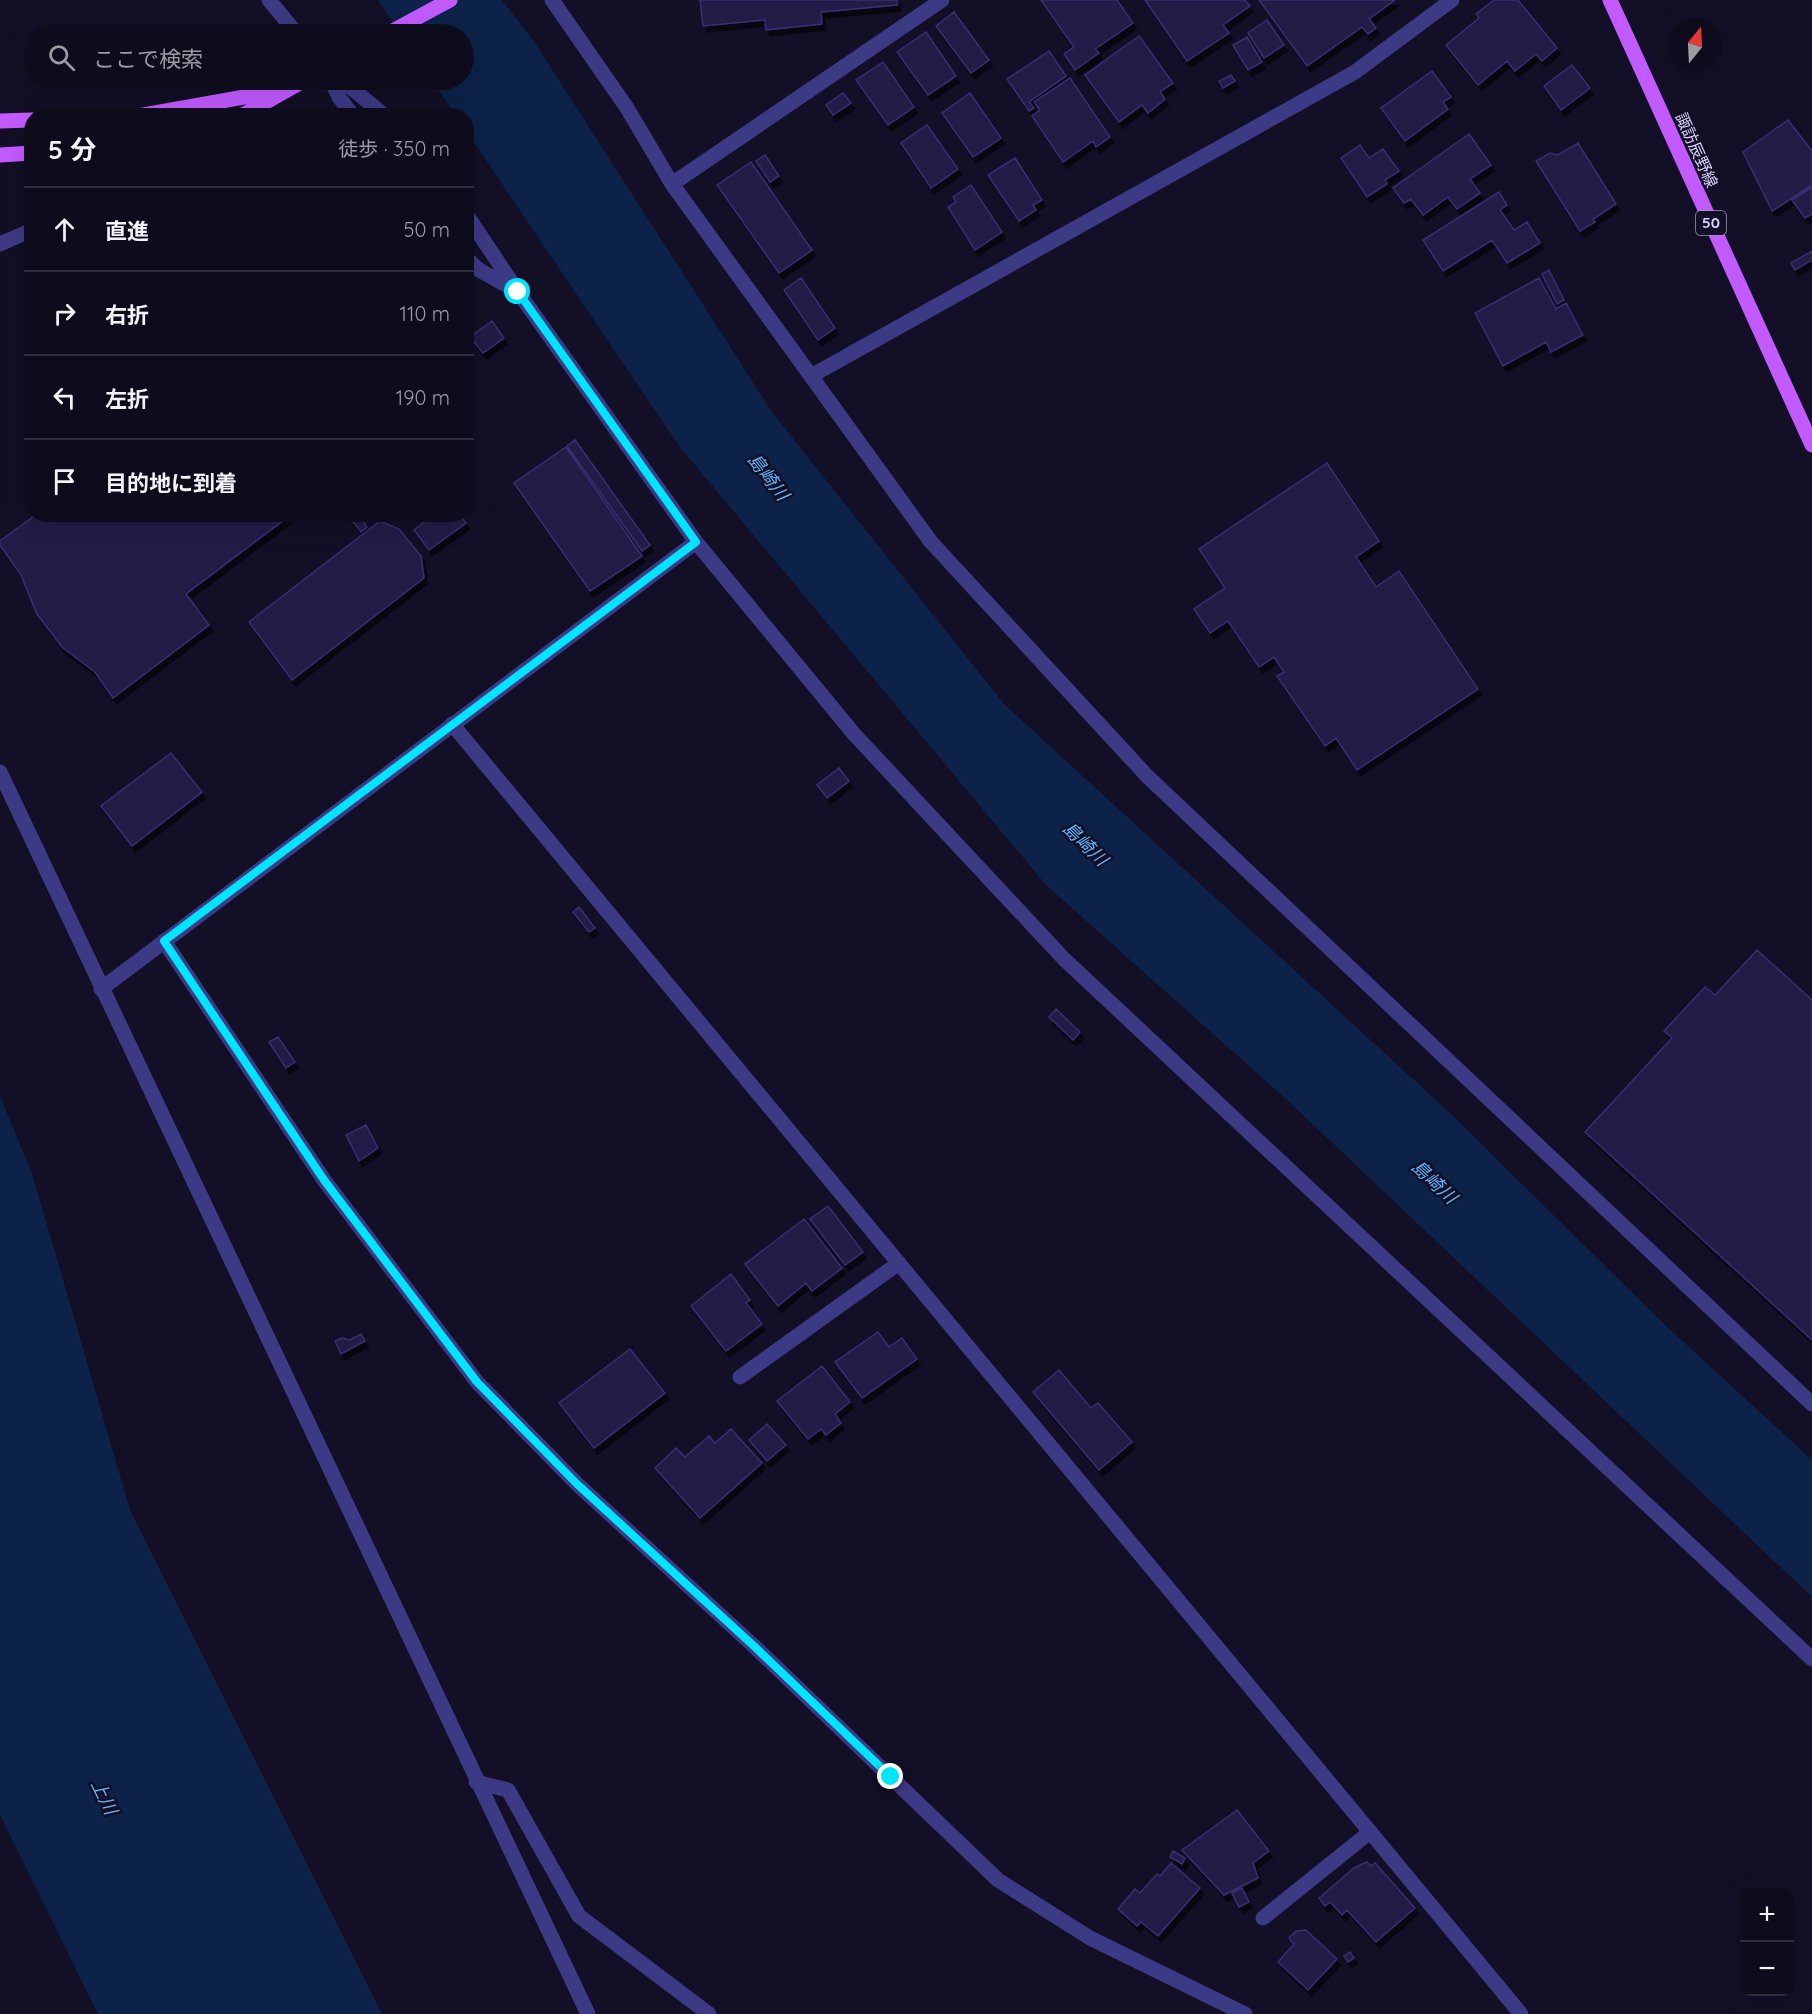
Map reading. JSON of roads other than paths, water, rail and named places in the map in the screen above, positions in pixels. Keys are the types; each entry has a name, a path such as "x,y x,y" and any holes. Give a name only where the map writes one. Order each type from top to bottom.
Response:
{"main road":[{"path":"406,24 450,0"},
{"name":"諏訪辰野線","path":"1610,0 1812,445"},
{"path":"183,108 283,90"},
{"path":"254,108 283,90"},
{"path":"0,121 24,120"},
{"path":"0,155 24,154"}],"street":[{"path":"269,0 289,24"},
{"path":"552,0 627,108 672,184 931,542 1147,776 1812,1404"},
{"path":"672,184 942,0"},
{"path":"811,376 1355,72 1452,0"},
{"path":"336,90 347,108"},
{"path":"354,90 375,108"},
{"path":"474,226 518,292 696,542 855,734 1064,959 1812,1659"},
{"path":"0,244 24,234"},
{"path":"474,265 518,292"},
{"path":"101,988 696,542"},
{"path":"452,724 1521,2014"},
{"path":"0,772 476,1782 588,2014"},
{"path":"164,941 324,1180 477,1382 577,1484 755,1647 998,1880 1090,1938 1245,2014"},
{"path":"740,1377 899,1263"},
{"path":"476,1782 508,1790 579,1916 710,2014"},
{"path":"1263,1918 1370,1832"}],"water":[{"name":"島崎川","path":"378,0 502,0 535,43 772,412 1004,704 1450,1113 1664,1324 1812,1460 1812,1597 1286,1099 1046,885 679,446 474,142 474,108 451,108 438,90 474,90 474,24 394,24"},
{"name":"上川","path":"0,1096 32,1173 130,1510 382,2014 98,2014 0,1815"}]}
